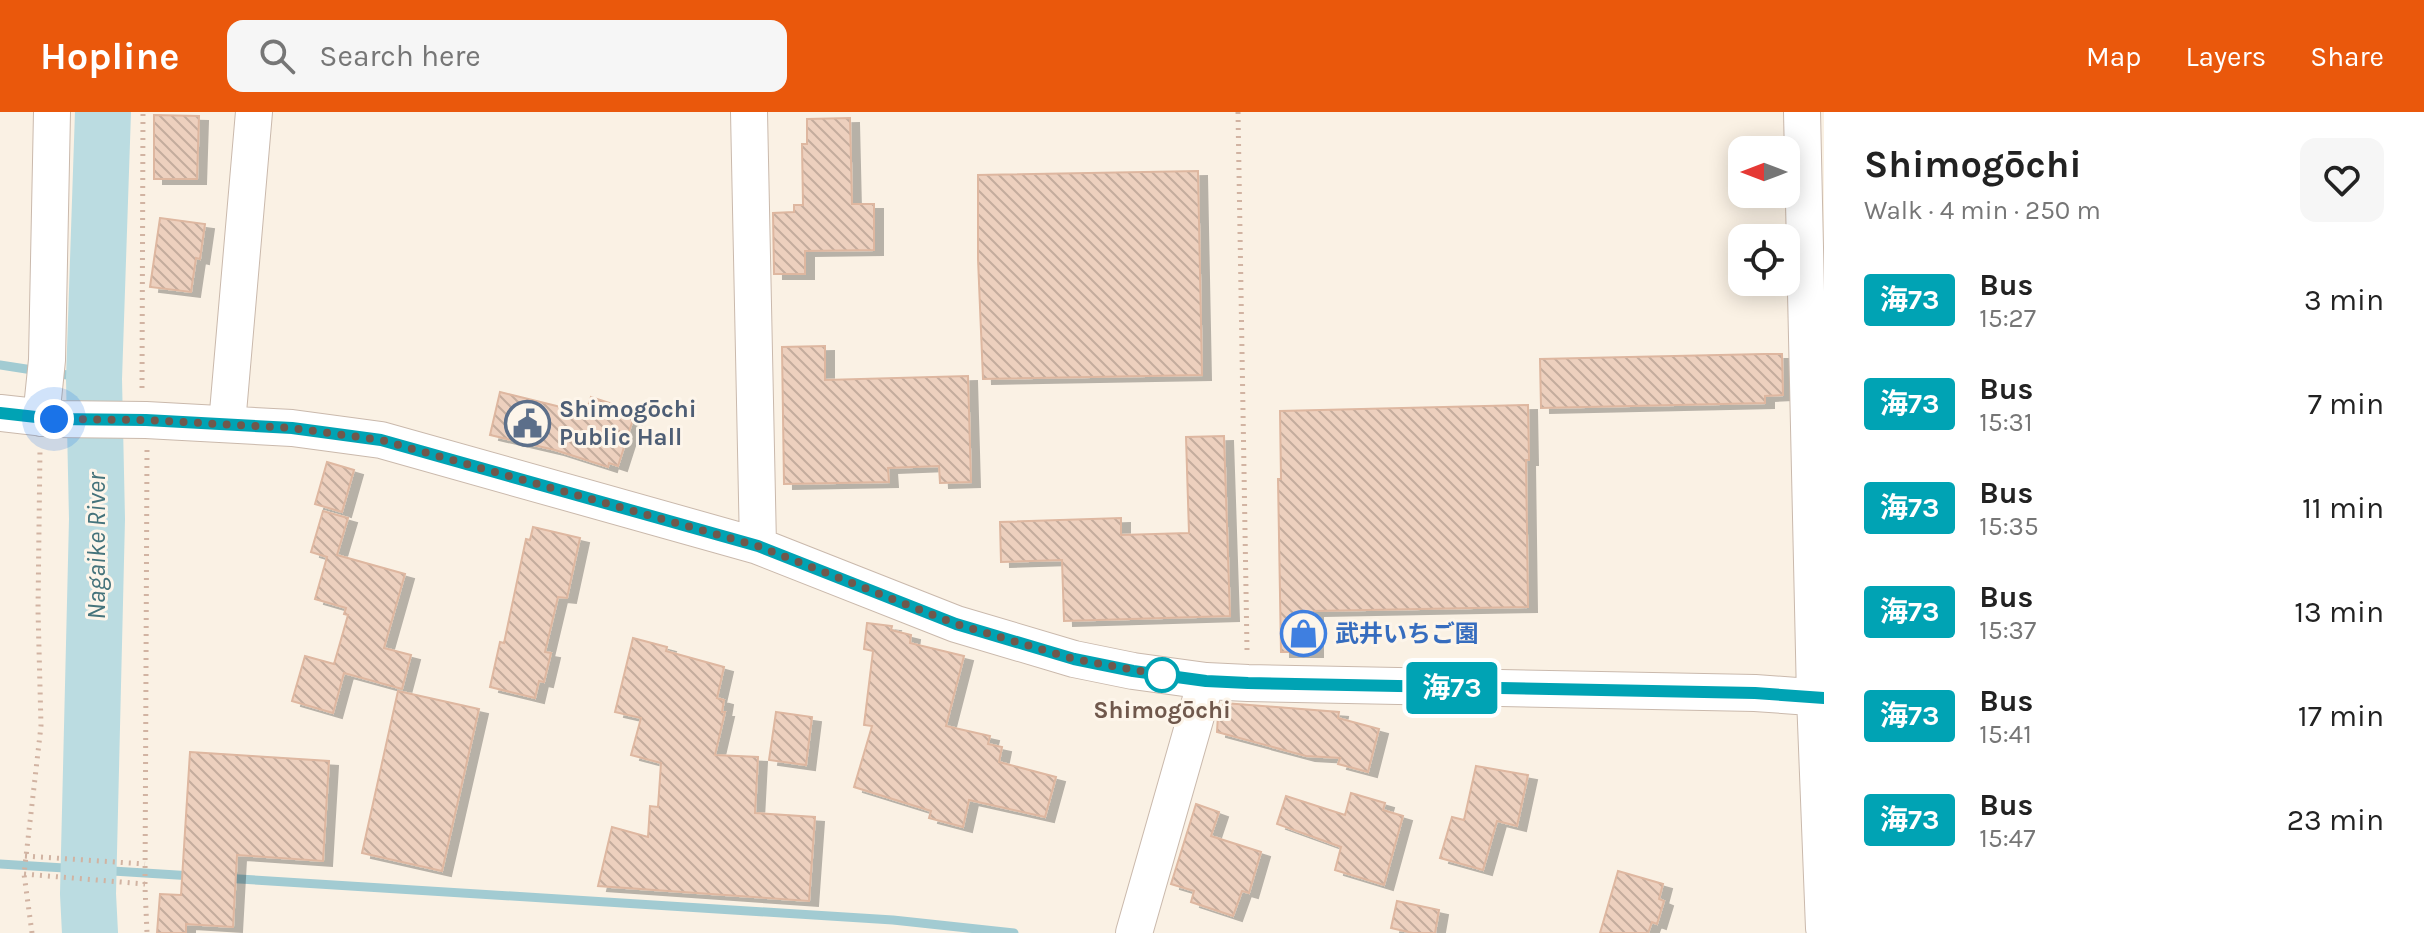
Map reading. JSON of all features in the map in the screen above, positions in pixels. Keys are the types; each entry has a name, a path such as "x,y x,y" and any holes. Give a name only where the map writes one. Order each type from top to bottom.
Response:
{"street":[{"path":"47,396 52,112"},
{"path":"227,424 254,112"},
{"path":"749,112 758,546"},
{"path":"1802,112 1824,928"},
{"path":"0,413 47,396 139,420 292,428 381,440 758,546 970,628 1074,659 1133,671 1248,683 1755,693 1820,697"},
{"path":"1138,921 1206,681"}],"path":[{"path":"143,112 142,391 139,420 147,933"},
{"path":"1238,112 1248,683"},
{"path":"32,933 26,855 41,726 38,610 47,396"},
{"path":"26,855 136,864 145,862"},
{"path":"26,875 145,886"}],"building":[{"path":"154,115 199,116 197,179 154,179"},
{"path":"850,118 852,204 874,204 874,250 805,251 805,274 774,274 773,213 794,212 794,205 803,205 802,144 807,144 807,119"},
{"path":"1198,171 1202,375 983,379 978,175"},
{"path":"160,218 205,224 191,292 150,287"},
{"path":"825,346 825,380 968,376 971,482 940,483 939,466 888,468 889,482 784,484 782,347"},
{"path":"1782,354 1783,395 1765,396 1765,403 1541,408 1540,359"},
{"path":"500,392 577,411 580,403 588,406 591,397 635,413 618,466 609,463 608,467 555,450 490,435"},
{"path":"1528,405 1528,607 1314,611 1314,652 1281,652 1280,411"},
{"path":"1224,436 1230,616 1064,621 1062,560 1001,562 1000,522 1121,518 1121,535 1189,533 1186,437"},
{"path":"327,462 354,470 342,512 315,504"},
{"path":"323,511 348,518 337,555 405,574 384,648 411,655 402,689 344,673 333,713 292,701 305,656 334,664 348,615 344,614 346,608 315,599 327,557 311,552"},
{"path":"533,527 580,538 567,598 558,597 545,652 551,653 544,682 539,681 535,698 490,687 500,642 504,643 526,539 530,540"},
{"path":"867,623 892,626 891,630 911,635 910,643 964,656 946,726 990,736 988,744 1002,747 999,762 1056,777 1045,817 969,800 963,827 929,818 931,811 854,787 872,726 864,725 873,651 864,649"},
{"path":"633,638 724,667 717,698 724,700 722,712 725,712 715,755 758,757 755,813 815,817 809,901 598,886 612,827 648,837 650,806 658,807 661,763 631,755 641,718 615,712"},
{"path":"398,691 479,709 442,871 362,853"},
{"path":"1224,703 1339,712 1338,718 1379,729 1368,772 1338,764 1340,758 1306,756 1217,732 1218,715"},
{"path":"776,712 812,717 806,765 769,760"},
{"path":"190,752 329,761 323,861 237,855 233,927 186,924 186,933 157,933 160,894 181,895"},
{"path":"1476,766 1528,775 1517,826 1497,821 1483,870 1440,858 1452,817 1464,820"},
{"path":"1351,793 1385,803 1383,810 1403,816 1384,885 1335,870 1341,847 1277,824 1286,796 1345,815"},
{"path":"1196,804 1219,812 1211,836 1261,852 1249,893 1242,891 1233,916 1191,902 1194,891 1171,884"},
{"path":"1618,871 1663,884 1659,899 1664,901 1657,924 1652,922 1648,933 1600,933"},
{"path":"1397,901 1439,910 1435,933 1413,933 1391,928"}],"waterway":[{"name":"Nagaike River","path":"90,933 88,894 97,519 94,379 103,112"},
{"path":"0,365 39,371"},
{"path":"54,373 94,379"},
{"path":"0,864 193,876"},
{"path":"223,878 893,920 1014,933"}],"bus line":[{"name":"海73","path":"0,413 54,419 146,420 292,428 381,440 758,546 956,624 1074,659 1133,671 1248,683 1755,693 1824,698"}],"place":[{"name":"Shimogōchi Public Hall","path":"528,423"},
{"name":"武井いちご園","path":"1304,634"},
{"name":"Shimogōchi","path":"1162,675"}],"route":[{"path":"54,419 146,420 292,428 381,440 758,546 956,624 1074,659 1162,675"}]}
